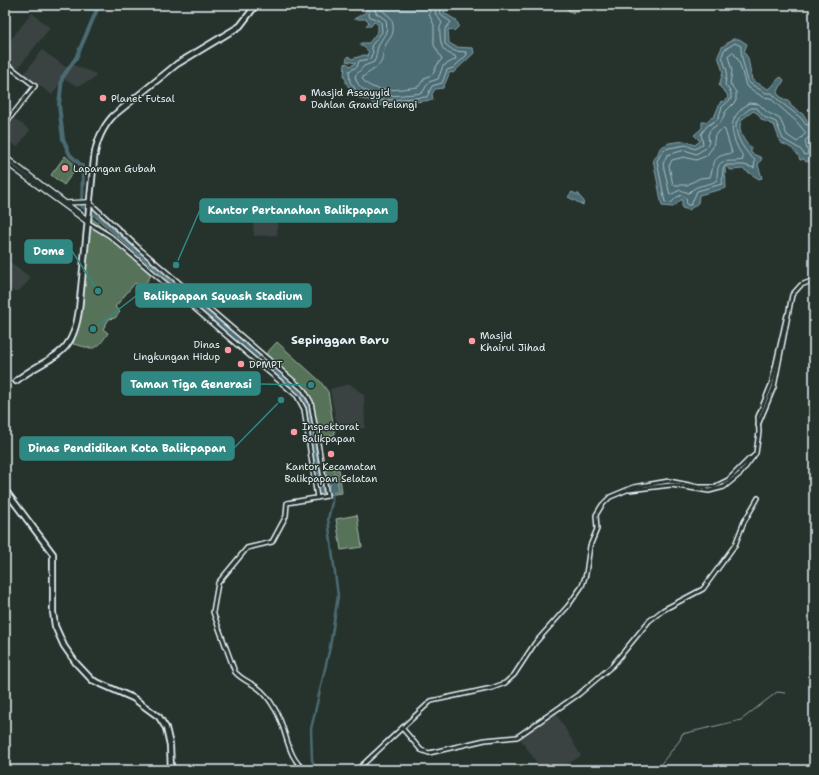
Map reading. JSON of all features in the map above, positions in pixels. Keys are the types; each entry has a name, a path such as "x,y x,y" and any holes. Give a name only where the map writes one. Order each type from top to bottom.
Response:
{"highway":[{"path":"16,381 61,352 73,337 79,310 86,222 95,152 107,122 173,67 240,26 256,5"},
{"path":"5,490 53,554 53,612 55,626 64,646 76,663 92,680 133,698 159,717 166,728 170,745 171,770"}],"main road":[{"path":"5,156 84,217 86,222"},
{"path":"5,162 77,217 86,222"},
{"path":"65,203 88,204"}],"street":[{"path":"5,63 35,86 5,124"},
{"path":"88,204 308,394 314,411 325,497 287,503 286,516 272,542 247,548 218,582 213,607 235,672 258,688 268,698 276,711 296,761 305,770"},
{"path":"86,222 110,236 299,399 304,409 318,498"},
{"path":"357,770 431,701 492,688 505,683 514,675 535,643 580,590 586,574 589,550 597,529 596,515 602,505 610,497 629,490 670,485 697,490 719,490 736,478 756,452 759,432 758,417 771,385 789,302 794,291 800,285 814,280"},
{"path":"402,728 421,750 429,753 485,740 517,737 579,694 605,673 644,626 663,610 703,589 735,545 744,522 758,498"}],"shaded area":[{"path":"32,13 50,28 18,68 5,58 5,47"},
{"path":"42,50 67,68 71,64 96,74 94,79 78,86 63,79 52,95 24,74"},
{"path":"12,117 30,130 17,147 5,138 5,125"},
{"path":"265,216 265,220 277,217 277,235 254,236 253,223 257,223 257,217"},
{"path":"5,258 31,278 20,290 14,292 5,285"},
{"path":"350,384 364,395 365,428 338,431 330,389"},
{"path":"555,711 581,756 557,770 542,770 519,737"}],"green space":[{"path":"564,5 585,5 580,11 572,12 569,11"},
{"name":"Lapangan Gubah","path":"65,156 75,165 74,171 64,185 51,175"},
{"path":"88,215 123,244 122,245 102,228 88,219"},
{"path":"91,227 103,232 152,274 142,288 135,283 115,307 120,312 115,318 109,319 103,329 108,333 100,344 94,348 73,344 80,317 88,229"},
{"path":"277,342 320,381 328,392 335,435 317,438 308,396 264,356"},
{"path":"339,469 342,493 326,495 322,471"},
{"path":"357,515 362,547 341,550 336,519"}],"water":[{"path":"365,5 452,5 449,11 445,11 444,13 456,20 459,26 454,31 448,29 449,43 456,47 473,48 474,53 453,73 450,72 443,88 435,89 432,94 433,100 375,106 369,100 361,99 355,95 346,83 344,77 345,64 346,63 351,66 356,63 346,61 348,56 352,59 364,55 368,56 367,54 369,52 364,47 360,46 361,43 369,43 378,31 378,24 374,22 371,26 366,26 369,22 366,19 354,19 366,12"},
{"path":"733,39 739,39 747,44 744,52 748,58 752,80 768,89 772,87 781,77 784,80 777,93 784,100 789,101 791,106 804,115 808,122 814,120 814,139 808,143 813,154 813,160 806,162 804,159 800,160 795,151 781,143 774,125 762,120 757,113 753,111 742,120 740,129 744,140 751,147 751,153 762,158 758,165 762,178 759,179 743,169 731,170 725,166 726,188 699,195 698,203 689,210 682,208 682,199 673,207 662,206 653,159 657,156 660,148 669,143 684,141 695,145 700,141 694,135 702,128 702,122 707,122 710,118 714,117 721,101 723,102 728,98 727,94 719,86 723,72 718,56 722,47"},
{"path":"572,192 579,194 584,201 583,205 568,197"},
{"path":"96,214 176,285 174,286 94,216"},
{"path":"181,289 260,356 257,359 179,291"},
{"path":"263,359 301,392 309,406 323,494 318,495 306,407 298,394 292,388 261,362"},
{"path":"336,473 339,491 329,493 327,486 331,485 327,484 326,480"}],"waterway":[{"path":"95,215 82,206 83,170 82,166 70,155 63,139 59,105 62,78 76,58 99,5"},
{"path":"316,770 312,760 311,729 330,647 338,596 328,519 332,502 332,489"},
{"path":"808,657 814,646"},
{"path":"656,770 680,740 682,734 741,720 777,692 785,693"}],"place":[{"name":"Planet Futsal","path":"103,98"},
{"name":"Masjid Assayyid Dahlan Grand Pelangi","path":"303,98"},
{"name":"Lapangan Gubah","path":"65,168"},
{"name":"Kantor Pertanahan Balikpapan","path":"176,265"},
{"name":"Dome","path":"98,291"},
{"name":"Balikpapan Squash Stadium","path":"93,329"},
{"name":"Masjid Khairul Jihad","path":"472,341"},
{"name":"Dinas Lingkungan Hidup","path":"228,350"},
{"name":"DPMPT","path":"241,364"},
{"name":"Taman Tiga Generasi","path":"311,385"},
{"name":"Dinas Pendidikan Kota Balikpapan","path":"281,400"},
{"name":"Inspektorat Balikpapan","path":"294,432"},
{"name":"Kantor Kecamatan Balikpapan Selatan","path":"331,454"}],"district":[{"name":"Sepinggan Baru","path":"340,340"}]}
